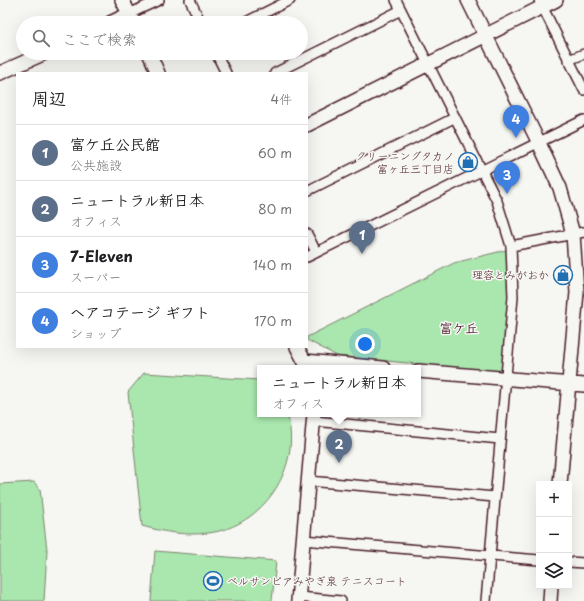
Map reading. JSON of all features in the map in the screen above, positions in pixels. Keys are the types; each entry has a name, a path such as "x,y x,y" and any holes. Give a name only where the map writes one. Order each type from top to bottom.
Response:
{"street":[{"path":"122,0 131,16"},
{"path":"135,16 159,0"},
{"path":"190,0 198,16"},
{"path":"258,16 290,0"},
{"path":"396,0 497,201 511,246 513,297 486,601"},
{"path":"468,0 539,142 579,233 577,292 560,481"},
{"path":"308,125 429,65 486,35 540,3 556,0"},
{"path":"540,3 584,90"},
{"path":"308,56 401,10"},
{"path":"568,60 584,54"},
{"path":"0,73 29,60"},
{"path":"152,60 158,72"},
{"path":"220,60 226,72"},
{"path":"277,72 301,60"},
{"path":"308,191 454,118"},
{"path":"308,256 584,120"},
{"path":"511,246 579,233"},
{"path":"308,236 316,252"},
{"path":"299,348 307,364 326,365"},
{"path":"421,371 584,385"},
{"path":"341,601 298,599 314,417 500,439"},
{"path":"308,481 495,497"},
{"path":"303,540 536,560"},
{"path":"572,562 584,563"},
{"path":"550,601 551,589"}],"green space":[{"path":"506,250 509,296 503,367 498,372 337,356 308,341 308,336 454,263"},
{"path":"144,373 257,380 257,417 287,417 290,434 289,454 284,473 274,491 261,507 246,519 228,528 208,533 191,534 175,533 142,526 128,392"},
{"path":"34,482 40,489 47,550 44,601 0,601 0,484"},
{"name":"ベルサンピアみやぎ泉 テニスコート","path":"155,551 276,561 272,601 151,601"}],"place":[{"name":"ヘアコテージ ギフト","path":"516,138"},
{"name":"クリーニングタカノ 富ヶ丘三丁目店","path":"468,162"},
{"name":"7-Eleven","path":"507,194"},
{"name":"富ケ丘公民館","path":"362,254"},
{"name":"理容とみがおか","path":"563,275"},
{"name":"ニュートラル新日本","path":"339,463"},
{"name":"ベルサンピアみやぎ泉 テニスコート","path":"213,581"}],"district":[{"name":"富ケ丘","path":"459,328"}]}
